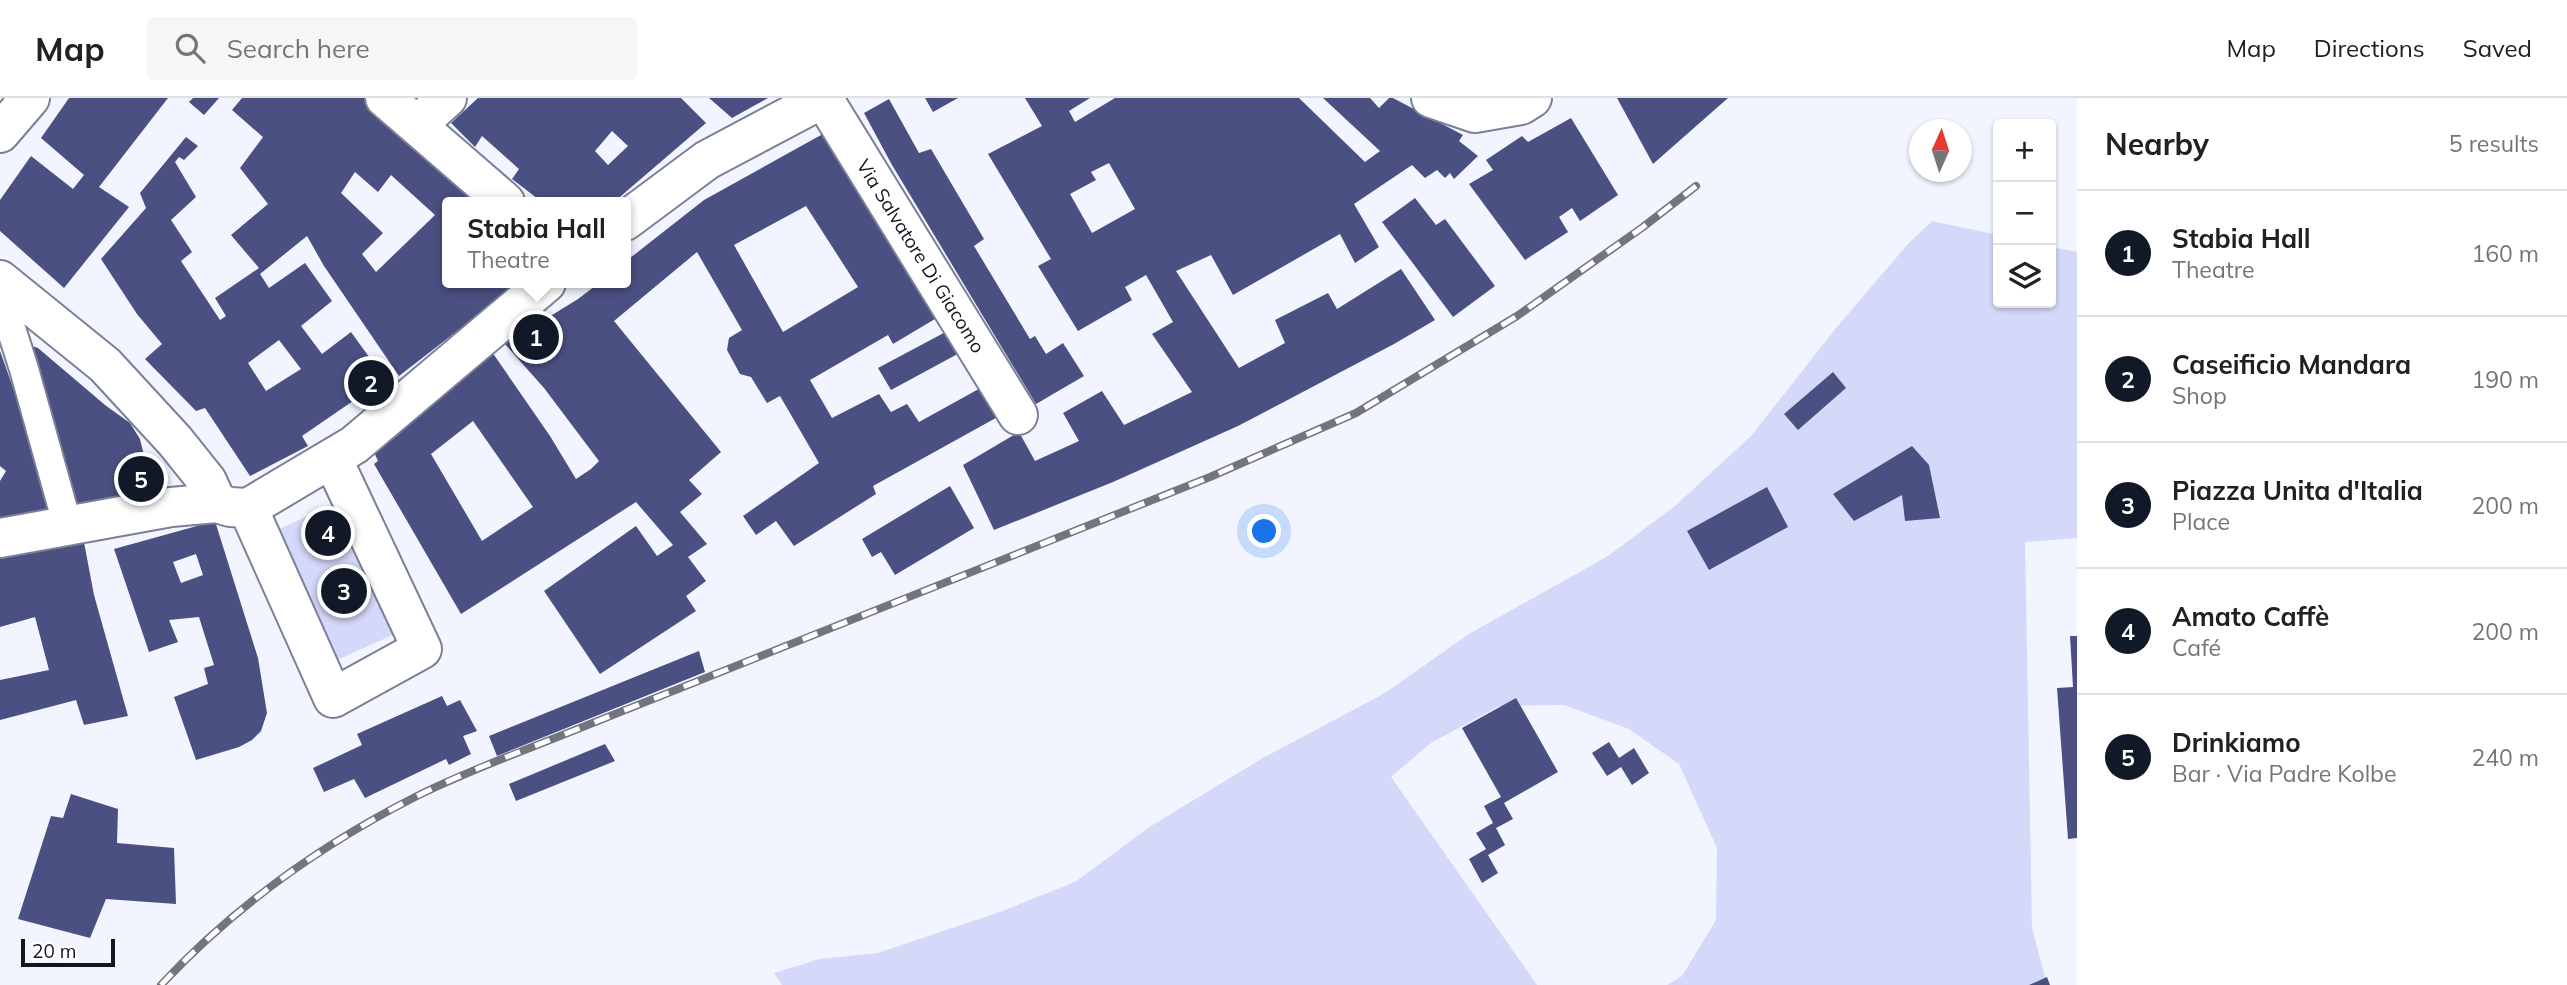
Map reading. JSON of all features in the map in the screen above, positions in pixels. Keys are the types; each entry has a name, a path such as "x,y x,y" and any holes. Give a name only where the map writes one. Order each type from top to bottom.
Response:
{"street":[{"path":"0,133 30,98"},
{"path":"385,98 499,197"},
{"path":"416,125 447,98"},
{"path":"631,217 708,160 823,98"},
{"name":"Via Salvatore Di Giacomo","path":"823,98 1018,415"},
{"path":"1431,98 1475,113 1521,105 1532,98"},
{"path":"0,281 105,365 175,441 207,481 233,505 333,698 422,649 333,460"},
{"path":"0,538 171,507 233,505 333,460 540,288"},
{"path":"0,294 68,527"}],"shaded area":[{"path":"1932,221 1993,234 1993,308 2056,308 2056,248 2077,252 2077,538 2025,542 2032,928 2047,985 1667,985 1682,976 1716,920 1717,848 1679,764 1629,729 1564,705 1499,706 1431,743 1391,777 1537,985 782,985 774,973 820,959 878,953 1000,912 1075,882 1151,826 1263,758 1385,693 1469,634 1608,556 1675,506 1751,436 1836,328 1907,245"},
{"path":"334,504 395,634 337,660 277,530"}],"building":[{"path":"69,98 168,98 99,187 129,207 64,288 0,231 0,200 31,156 73,189 84,175 41,138"},
{"path":"193,98 219,98 204,115 189,102"},
{"path":"242,98 379,98 493,197 442,197 442,288 513,288 399,376 324,266 307,236 260,274 269,288 305,263 332,301 301,326 322,354 351,332 385,379 302,436 308,446 250,476 205,408 196,411 145,359 162,344 137,314 101,259 146,208 140,193 186,137 198,146 184,160 179,157 175,162 196,197 171,220 192,252 181,261 220,320 226,316 215,298 259,268 231,235 268,204 240,168 263,137 232,110","holes":["355,172 378,192 391,175 435,215 376,272 362,254 383,233 341,193","279,340 301,369 266,391 248,363"]},
{"path":"478,98 681,98 706,123 620,197 535,197 512,179 519,169 482,136 475,147 451,123","holes":["612,131 628,146 608,165 595,151"]},
{"path":"709,98 768,98 732,118"},
{"path":"925,98 958,98 933,112"},
{"path":"1025,98 1090,98 1069,111 1075,122 1115,98 1299,98 1365,162 1380,151 1323,98 1370,98 1379,108 1389,98 1393,98 1463,135 1459,141 1478,156 1454,179 1450,173 1445,178 1437,170 1425,178 1412,165 1354,204 1379,247 1355,263 1340,234 1233,295 1211,255 1176,271 1239,368 1285,343 1275,320 1328,293 1337,309 1401,269 1435,320 1238,426 1113,482 994,530 963,465 1019,432 1035,461 1079,441 1063,413 1102,391 1124,425 1192,392 1152,334 1173,322 1146,275 1125,287 1132,300 1078,331 1038,266 1051,259 988,154 1042,126","holes":["1109,163 1135,209 1092,233 1070,194 1096,180 1091,172"]},
{"path":"1617,98 1728,98 1653,164"},
{"path":"889,99 919,153 931,149 984,239 974,246 1030,339 1035,336 1046,354 1063,343 1084,376 1036,404 892,165 864,113"},
{"path":"1571,118 1618,195 1580,221 1572,208 1559,217 1568,232 1525,260 1469,184 1493,170 1486,160 1522,136 1528,142"},
{"path":"830,130 940,316 893,344 888,335 810,380 832,418 879,394 891,412 907,404 919,422 986,385 1003,414 873,486 876,494 794,546 776,521 756,535 743,516 819,463 780,396 767,403 751,377 740,374 727,350 729,338 742,330 697,252 614,321 721,452 689,480 702,494 680,512 707,544 688,557 706,581 686,596 696,611 600,674 544,591 636,526 657,556 673,545 636,502 461,614 374,464 378,461 373,450 492,352 576,479 591,469 599,461 544,388 505,344 592,288 631,288 631,257 704,200","holes":["806,206 858,287 783,332 734,245","473,421 533,507 482,541 431,454"]},
{"path":"1415,198 1436,225 1445,219 1495,286 1453,317 1382,222"},
{"path":"953,328 965,350 891,390 878,368"},
{"path":"32,346 38,348 130,423 140,439 152,489 82,512 70,506 21,350"},
{"path":"0,351 31,438 54,518 0,525 0,481 6,471 0,466"},
{"path":"1833,372 1846,388 1798,430 1784,414"},
{"path":"1912,446 1929,465 1940,518 1905,521 1902,495 1854,521 1833,494"},
{"path":"950,486 974,528 895,575 881,552 872,557 862,539"},
{"path":"1767,487 1788,527 1709,570 1687,531"},
{"path":"215,521 258,658 267,713 261,731 252,740 239,747 196,760 174,697 208,684 204,668 214,665 199,617 169,620 178,642 149,652 114,549","holes":["196,554 203,575 181,583 173,562"]},
{"path":"323,521 333,521 340,528 340,538 333,545 323,545 316,538 316,528"},
{"path":"83,537 94,595 128,716 84,725 76,700 0,720 0,680 49,670 35,617 0,627 0,556"},
{"path":"2070,636 2077,636 2077,838 2068,839 2057,688 2073,687"},
{"path":"699,651 705,672 497,756 489,736"},
{"path":"442,696 447,706 460,700 477,731 463,736 471,754 449,765 446,759 365,798 354,779 324,792 313,768 362,745 357,734"},
{"path":"1516,698 1558,772 1504,803 1513,819 1496,828 1505,845 1488,855 1498,873 1482,883 1469,859 1486,849 1476,833 1493,823 1484,806 1501,797 1462,728"},
{"path":"1609,742 1619,758 1634,748 1649,773 1632,785 1621,767 1607,776 1592,753"},
{"path":"605,744 615,761 516,801 509,784"},
{"path":"71,794 118,809 117,843 174,848 176,904 106,899 90,938 18,919 51,816 63,818"},
{"path":"2047,977 2050,985 2029,985"}],"railway":[{"path":"161,985 218,929 281,879 347,835 417,796 488,764 1210,477 1356,413 1517,316 1696,186"}],"place":[{"name":"Stabia Hall","path":"536,337"},
{"name":"Caseificio Mandara","path":"371,383"},
{"name":"Drinkiamo","path":"141,479"},
{"name":"Amato Caffè","path":"328,533"},
{"name":"Piazza Unita d'Italia","path":"344,591"}]}
